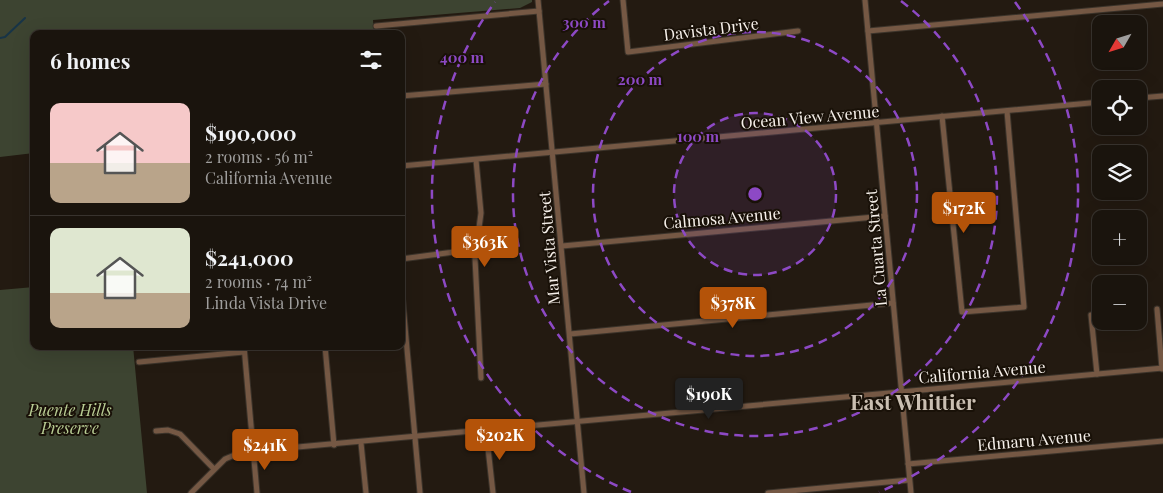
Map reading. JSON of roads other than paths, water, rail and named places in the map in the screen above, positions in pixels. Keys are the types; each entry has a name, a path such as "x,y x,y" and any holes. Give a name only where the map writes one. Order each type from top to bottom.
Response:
{"street":[{"name":"Mar Vista Street","path":"538,0 584,493"},
{"name":"Davista Drive","path":"623,0 628,52 798,31"},
{"name":"La Cuarta Street","path":"865,0 911,493"},
{"path":"868,31 1163,4"},
{"path":"376,26 539,11"},
{"path":"405,96 546,84"},
{"path":"1147,97 1163,96"},
{"name":"Ocean View Avenue","path":"405,166 1092,103"},
{"path":"942,116 962,312 1024,306 1007,111"},
{"path":"476,160 481,213 475,258 481,378"},
{"name":"Calmosa Avenue","path":"562,246 885,216"},
{"path":"405,258 477,249"},
{"path":"570,334 893,303"},
{"path":"1157,310 1162,368"},
{"path":"1091,315 1097,374"},
{"path":"405,327 420,493"},
{"path":"140,362 236,350"},
{"path":"244,350 257,493"},
{"path":"325,350 334,445"},
{"name":"California Avenue","path":"192,493 214,469 230,456 253,451 361,443 1162,368"},
{"path":"156,431 168,430 180,434 214,469"},
{"path":"486,430 493,493"},
{"name":"Edmaru Avenue","path":"908,464 1163,441"},
{"path":"361,443 366,493"},
{"path":"768,493 909,480"}],"waterway":[{"path":"0,38 5,37 25,18"}],"district":[{"name":"East Whittier","path":"913,403"}],"park label":[{"name":"Puente Hills Preserve","path":"70,419"}]}
